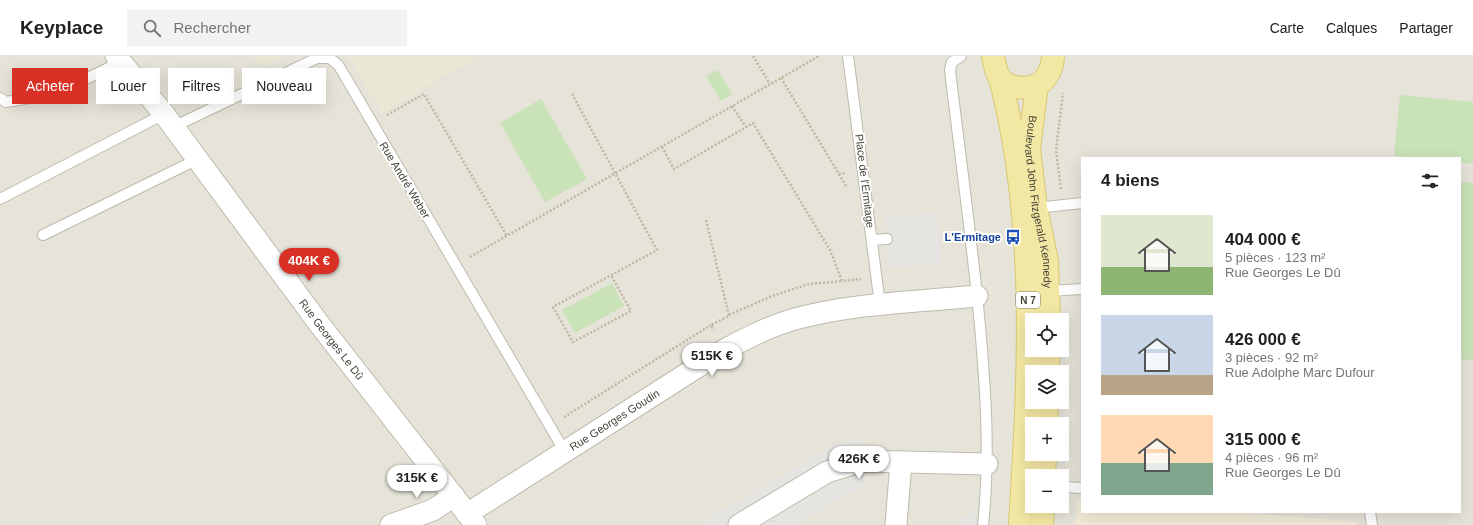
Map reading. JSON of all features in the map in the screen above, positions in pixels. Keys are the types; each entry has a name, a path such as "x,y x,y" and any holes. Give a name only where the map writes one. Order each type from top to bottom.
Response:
{"main road":[{"name":"Boulevard John Fitzgerald Kennedy","path":"993,56 1000,78 1010,121 1028,262 1026,399 1020,525"},
{"path":"1000,78 1010,85 1022,88 1037,85 1043,80 1051,67 1053,56"},
{"name":"Boulevard John Fitzgerald Kennedy","path":"1037,85 1029,149 1036,208 1047,261 1049,313"},
{"path":"1042,525 1043,513"}],"street":[{"name":"Rue Georges Le Dû","path":"118,59 198,159 320,325 471,519"},
{"name":"Rue Georges Goudin","path":"471,519 565,452 724,350 760,332 794,319 833,310 977,296"},
{"path":"739,525 827,472 863,461 987,464"},
{"path":"896,525 901,462"},
{"path":"391,525 433,510 454,496"}],"lane":[{"name":"Place de l'Ermitage","path":"848,56 880,305"},
{"path":"961,56 952,62 950,70 977,296 987,409 987,464 983,525"},
{"name":"Rue André Weber","path":"0,199 168,120 317,58 330,58 339,66 371,124 565,452"},
{"path":"0,98 6,102 36,97 65,89 118,59"},
{"path":"43,235 198,159"},
{"path":"1036,208 1081,203"},
{"path":"872,240 887,239"},
{"path":"1048,291 1081,289"},
{"path":"1069,487 1081,488"},
{"path":"1367,513 1372,525"}],"path":[{"path":"753,56 770,84"},
{"path":"459,271 467,259 819,56"},
{"path":"781,78 839,174 863,170"},
{"path":"371,124 424,94 507,236"},
{"path":"572,94 657,250 552,307 573,342 631,310 611,275"},
{"path":"732,106 746,128"},
{"path":"662,147 674,168 753,123 830,250 842,281"},
{"path":"706,220 729,316"},
{"path":"550,426 711,325 772,296 809,284 877,278"},
{"path":"711,325 724,350"}],"shaded area":[{"path":"0,56 1473,56 1473,525 0,525"},
{"path":"255,56 283,56 262,68"},
{"path":"348,56 478,56 382,113"},
{"path":"937,212 942,263 890,268 885,217"},
{"path":"860,437 864,450 841,458 726,525 697,525 835,444"},
{"path":"861,467 866,486 834,502 795,525 760,525"},
{"path":"1077,499 1081,499 1081,513 1253,513 1358,522 1358,525 1076,525"},
{"path":"977,508 976,525 959,525 959,520"}],"green space":[{"path":"718,70 732,94 721,101 706,76"},
{"path":"1400,95 1473,102 1473,164 1461,162 1461,157 1394,156"},
{"path":"541,99 587,179 545,202 500,123"},
{"path":"1461,182 1473,183 1473,360 1461,359"},
{"path":"612,283 624,306 575,333 562,310"}],"place":[{"name":"L'Ermitage","path":"1013,237"}]}
